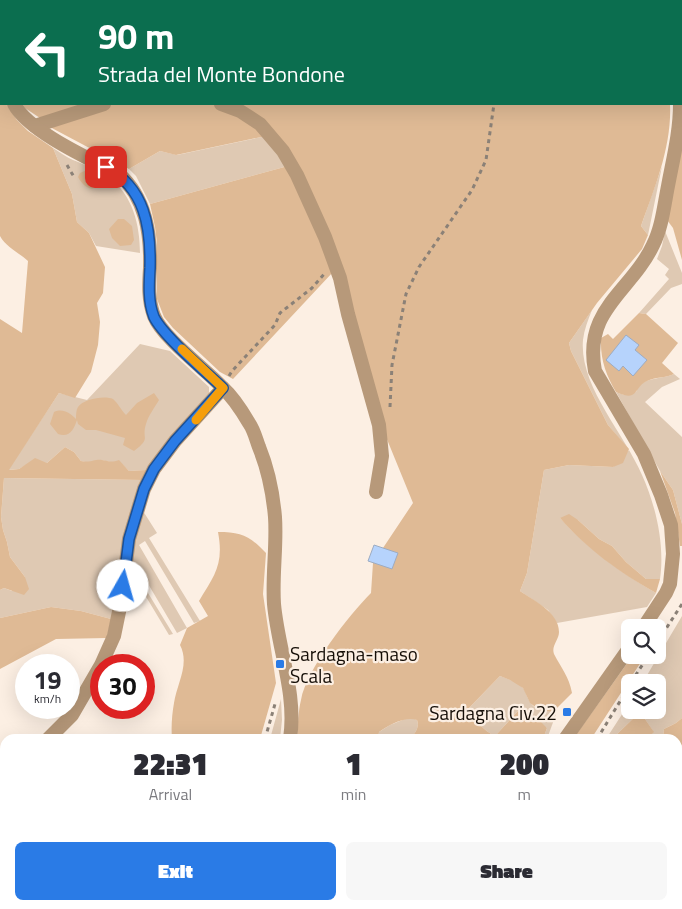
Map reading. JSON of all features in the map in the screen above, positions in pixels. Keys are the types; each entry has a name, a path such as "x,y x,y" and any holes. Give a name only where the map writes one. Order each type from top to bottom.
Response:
{"street":[{"path":"15,105 35,126 63,144 119,174 132,189 141,204 149,236 150,303 154,317 161,328 192,360 223,388 250,424 266,466 275,518 274,606 288,685 292,725 291,734"},
{"path":"35,126 101,105"},
{"path":"224,105 240,111 260,124 282,151 310,202 335,262 378,425 382,456 376,492"},
{"path":"649,619 670,584 673,554 671,525 661,494 644,454 595,371 592,345 595,331 602,316 633,276 654,244 661,224 679,127 680,105"},
{"path":"106,654 114,636 121,602 129,539 144,489 154,469 175,441 223,388"},
{"path":"569,734 621,660"},
{"path":"53,734 72,715 90,684"}],"path":[{"path":"378,425 382,425 389,412 392,365 406,294 419,267 476,183 486,160 494,105"},
{"path":"223,388 232,371 274,325 280,313 312,288 335,262"},
{"path":"666,629 682,604"},
{"path":"266,734 280,687 288,685"},
{"path":"600,734 621,700"}],"shaded area":[{"path":"0,105 7,105 17,120 28,131 53,148 72,194 77,222 89,233 105,267 103,293 97,303 100,322 98,345 91,372 75,398 59,393 9,470 19,469 35,458 47,463 65,447 74,452 81,461 99,460 112,462 119,460 129,471 146,470 143,480 4,478 1,517 3,530 10,557 25,577 29,589 24,595 4,588 0,590 0,319 22,333 28,261 0,236"},
{"path":"23,105 84,105 40,118"},
{"path":"110,105 216,105 239,113 266,136 176,155 160,151 129,169 48,126"},
{"path":"232,105 670,105 670,120 662,166 641,226 648,235 642,249 597,303 569,343 571,351 608,425 629,449 623,463 613,467 569,465 544,470 527,573 520,591 544,607 555,618 558,625 558,638 553,651 567,677 572,693 553,712 538,709 530,703 523,688 500,676 469,708 480,725 492,734 414,734 418,725 417,720 407,719 387,727 379,734 297,734 300,705 311,674 351,615 371,593 373,563 413,503 384,432 367,360 286,148"},
{"path":"266,136 288,166 150,204 136,176 129,169 160,151 177,155"},
{"path":"682,147 682,260 673,228 667,220"},
{"path":"53,148 70,159 104,174 124,192 133,211 139,232 140,253 96,246 89,233 77,222 72,194"},
{"path":"288,166 333,272 233,379 220,372 173,328 164,317 157,299 157,243 150,204"},
{"path":"662,166 648,235 641,226"},
{"path":"89,169 99,174 102,181 96,187 86,187 78,177 80,173"},
{"path":"118,219 124,219 132,226 134,240 131,245 120,246 112,238 109,229"},
{"path":"665,231 682,273 682,284 671,288 646,314 639,313 669,279 665,275 669,269 657,259"},
{"path":"592,310 583,340 588,375 604,409 629,450 608,425 571,351 569,343"},
{"path":"639,313 646,314 678,343 662,363 674,374 647,381 630,396 616,392 609,379 604,366 601,338 608,334 613,339"},
{"path":"140,344 170,351 209,387 209,395 149,470 129,471 123,465 101,460 89,463 81,461 74,452 65,447 47,463 31,462 19,469 8,470 59,393 87,400"},
{"path":"674,374 680,379 662,387 645,402 682,437 682,524 673,490 660,471 616,392 624,395 636,392 642,383"},
{"path":"154,393 159,400 147,421 144,441 134,451 123,445 125,438 96,430 86,430 78,424 77,420 73,429 66,435 58,434 50,424 54,412 66,412 76,419 78,407 81,404 100,398 113,399 126,415 137,403"},
{"path":"629,450 647,487 655,513 660,539 660,579 646,579 626,562 612,546 599,539 578,520 560,518 605,559 656,593 647,607 557,623 548,610 520,591 527,573 544,470 569,465 613,467"},
{"path":"660,471 673,490 682,524 682,546 680,546 675,513"},
{"path":"4,478 143,480 111,619 81,611 51,607 0,618 0,590 4,588 12,591 25,577 10,557 3,530 1,517"},
{"path":"143,511 157,533 149,538 200,621 194,623 145,541 139,545 187,628 177,633 137,565 134,570 173,634 169,635 133,575 131,582 127,576 129,561"},
{"path":"569,514 599,539 612,546 626,562 646,579 660,579 656,593 629,577 593,550 560,518"},
{"path":"218,532 239,534 250,539 266,553 263,594 276,683 261,734 172,734 173,707 184,659 180,645 187,628 208,616 199,601 217,569 220,543"},
{"path":"51,607 81,611 111,619 107,638 56,639 28,654 15,654 15,661 0,669 0,618"},
{"path":"682,616 682,718 664,729 664,734 650,734 653,731 645,719 666,719 666,674 648,674 654,664 666,664 666,643"},
{"path":"627,664 640,664 633,674 621,674 621,693 594,734 577,734"},
{"path":"500,676 519,684 535,707 540,710 552,711 556,714 549,734 545,734 547,728 518,711 497,734 492,734 483,728 469,708"},
{"path":"281,699 281,734 271,734"},
{"path":"518,711 534,716 547,728 545,734 497,734"},
{"path":"621,716 621,719 633,719 617,734 609,734"},
{"path":"410,717 417,720 418,725 414,734 379,734 390,725"},
{"path":"682,718 682,734 664,734 664,729"},
{"path":"633,719 645,719 654,732 652,734 617,734"}],"building":[{"path":"626,335 639,345 635,350 647,360 633,376 623,366 619,371 606,360"},
{"path":"374,545 398,553 392,569 368,561"}],"slow traffic":[{"path":"182,349 223,388 196,420"}],"place":[{"name":"Sardagna-maso Scala","path":"280,664"},
{"name":"Sardagna Civ.22","path":"567,712"}],"route":[{"path":"106,167 126,180 141,204 149,236 150,303 154,317 161,328 192,360 223,388 175,441 154,469 144,489 129,539 123,586"}]}
